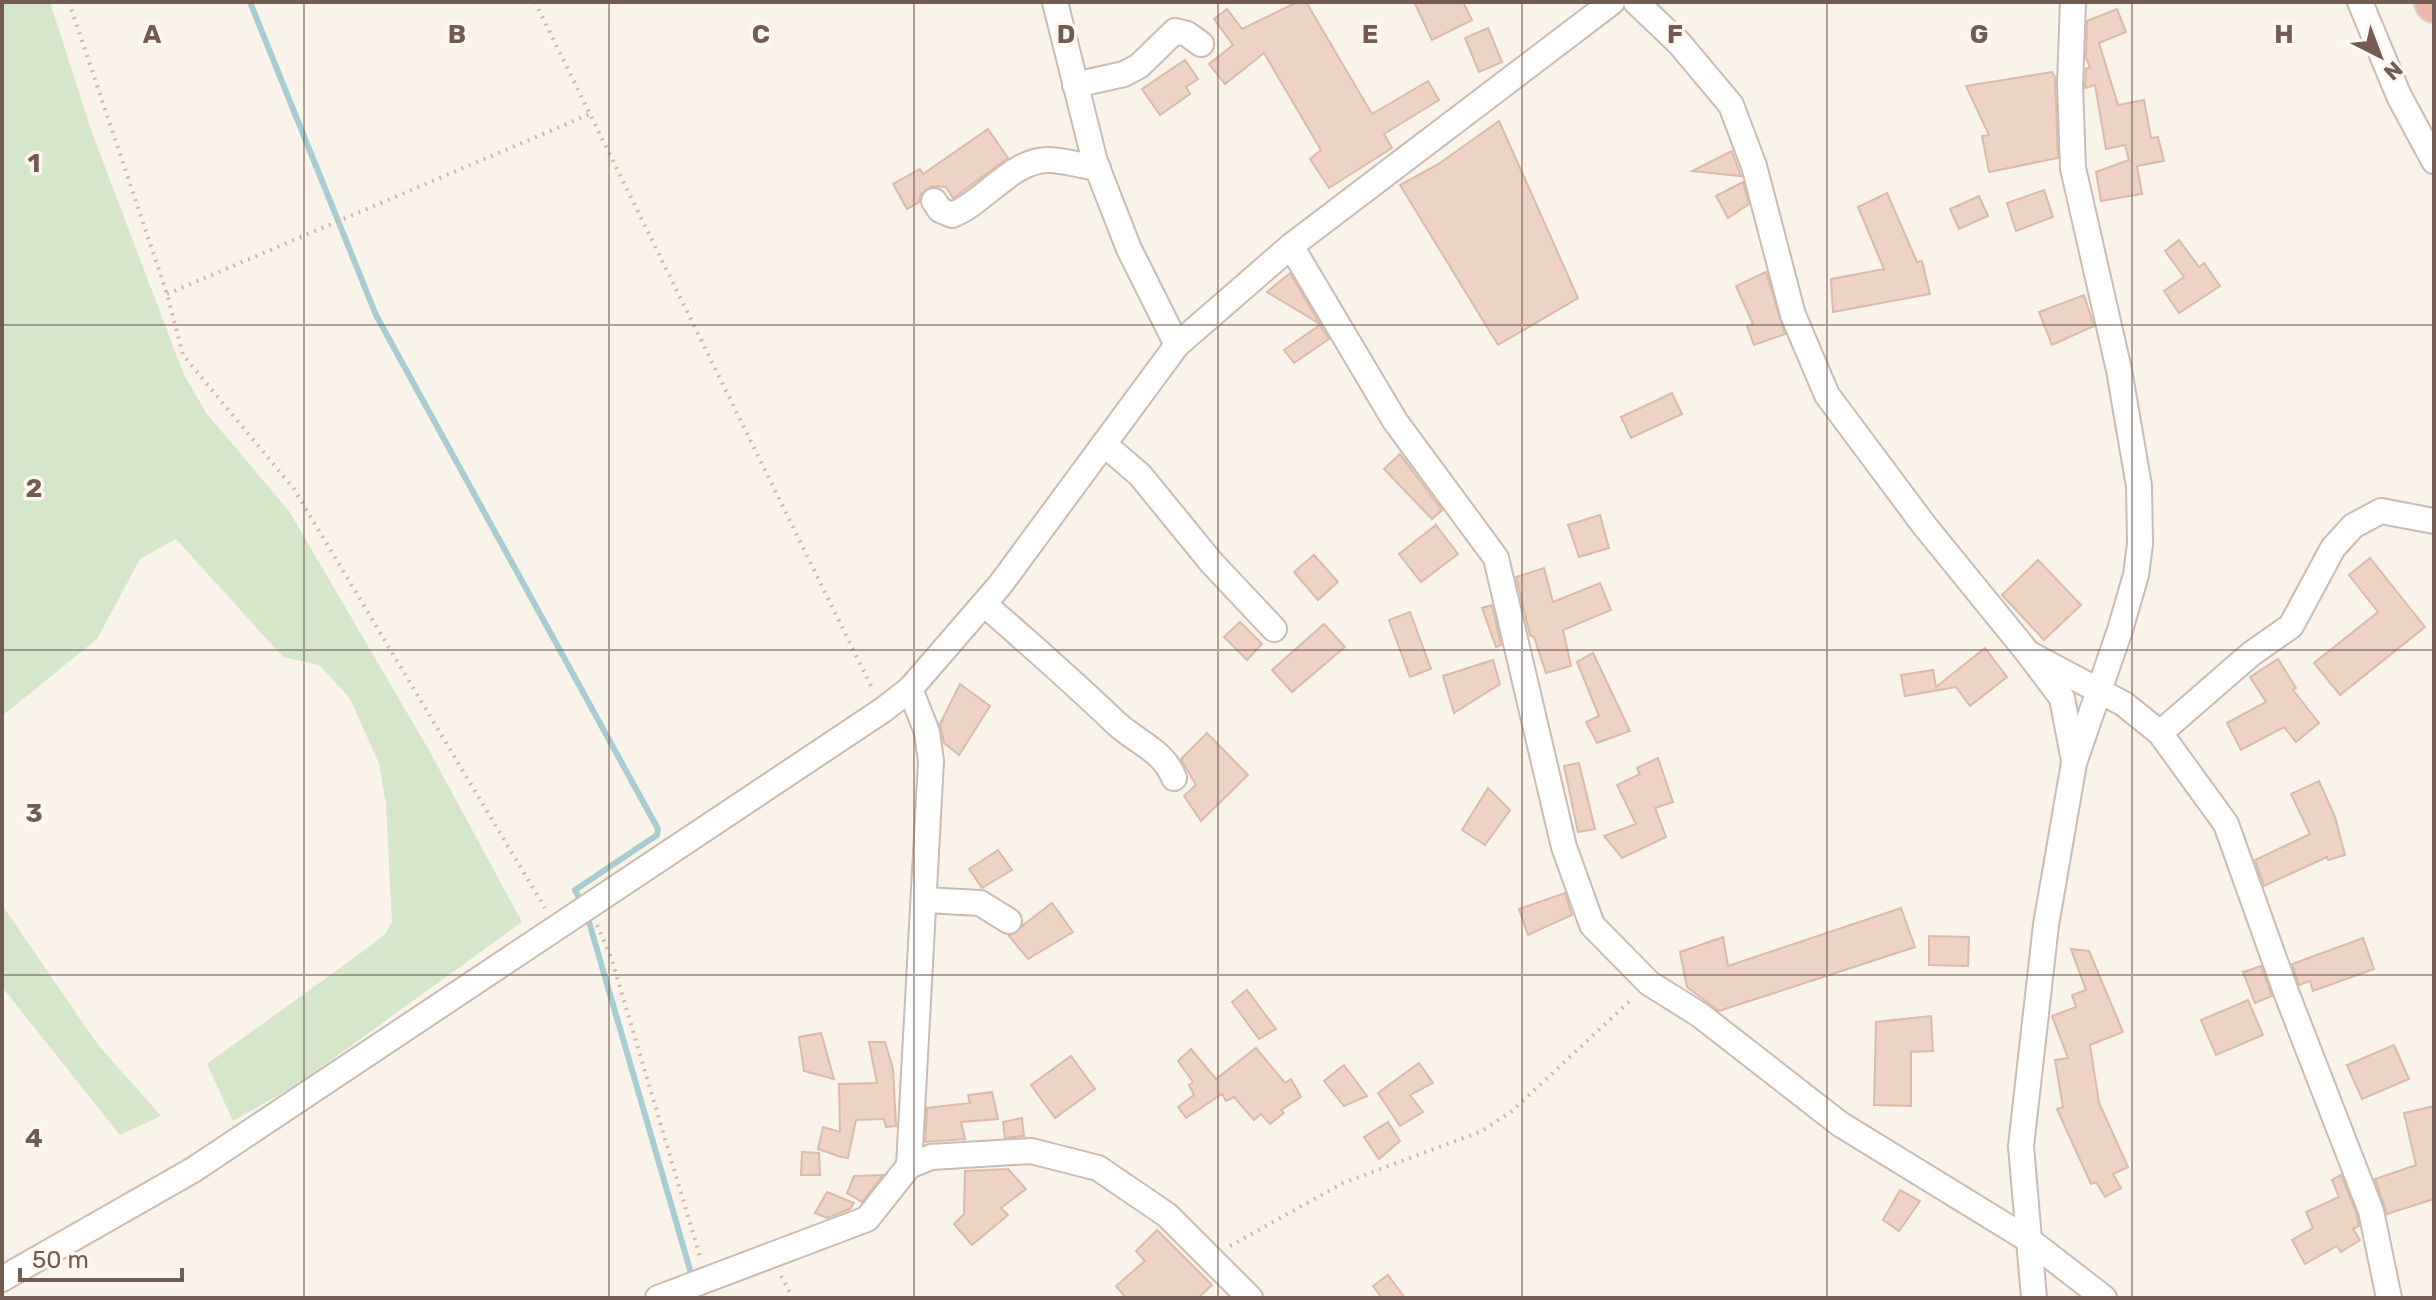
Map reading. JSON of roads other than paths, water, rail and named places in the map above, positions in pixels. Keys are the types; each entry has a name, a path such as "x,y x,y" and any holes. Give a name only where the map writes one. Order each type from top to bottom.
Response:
{"street":[{"path":"1055,2 1098,168 1129,249 1177,345"},
{"path":"2,1279 193,1170 588,909 910,689 984,604 1177,345 1291,246 1612,2"},
{"path":"1636,2 1679,43 1731,105 1754,166 1793,315 1827,395 1924,525 1998,612 2062,698 2074,763"},
{"path":"2034,1298 2021,1146 2046,925 2074,763 2136,575 2139,486 2119,370 2073,168 2070,85 2073,2"},
{"path":"2360,2 2399,96 2434,161"},
{"path":"1075,85 1124,74 1139,66 1175,31 1187,34 1201,44"},
{"path":"934,201 940,210 952,215 969,208 1018,169 1046,160 1098,168"},
{"path":"1291,246 1395,421 1496,558 1564,847 1592,925 1649,983 1700,1015 1840,1124 2029,1240 2104,1298"},
{"path":"1104,444 1140,475 1211,562 1274,629"},
{"path":"2160,733 2251,654 2291,626 2333,548 2353,526 2381,511 2434,521"},
{"path":"984,604 1099,704 1117,724 1160,754 1174,778"},
{"path":"2028,653 2099,689 2160,733 2226,824 2371,1211 2389,1298"},
{"path":"909,1166 931,761 927,732 910,689"},
{"path":"925,900 980,903 1009,921"},
{"path":"658,1298 867,1219 909,1166 931,1157 1031,1151 1098,1168 1167,1215 1250,1298"}],"waterway":[{"path":"250,2 376,315 658,829 657,835 575,890 583,905"},
{"path":"587,915 693,1280"}]}
